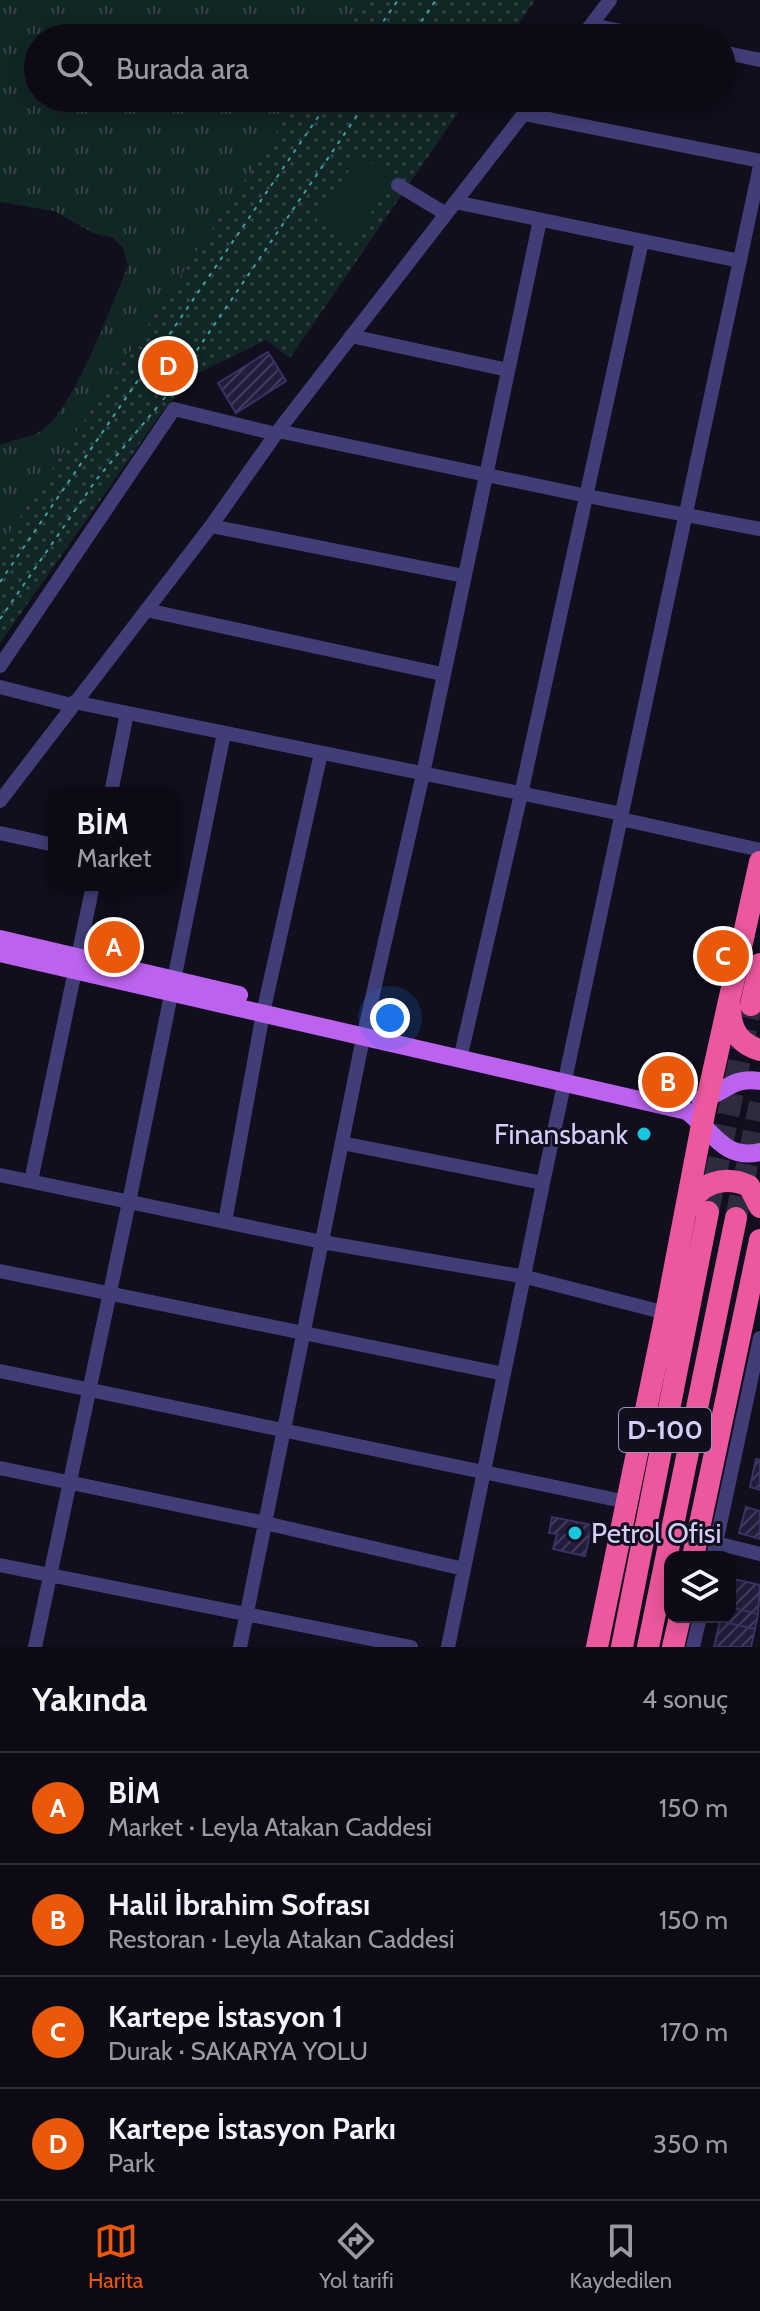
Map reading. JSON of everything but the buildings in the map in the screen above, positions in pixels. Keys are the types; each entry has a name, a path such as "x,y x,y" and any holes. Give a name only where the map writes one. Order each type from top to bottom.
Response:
{"highway":[{"path":"597,1647 695,1163 692,1107 740,1004 760,862"},
{"path":"760,964 731,1022 747,1045 760,1050"},
{"path":"683,1225 695,1195 721,1180 738,1181 749,1186 760,1207"},
{"name":"D-100","path":"622,1647 708,1212"},
{"name":"D-100","path":"648,1647 736,1218"},
{"path":"694,1551 760,1240"},
{"path":"673,1647 679,1623"}],"main road":[{"path":"0,939 75,963 692,1107 716,1141 726,1149 738,1154 760,1152"},
{"path":"0,953 75,963"},
{"path":"692,1107 732,1083 760,1081"}],"street":[{"path":"593,24 610,0"},
{"path":"736,55 760,60"},
{"path":"0,801 211,526 277,432 524,114 760,163 543,1183 448,1647"},
{"path":"398,185 451,208 540,220 740,261"},
{"path":"240,1647 364,1032 423,774 540,220"},
{"path":"461,1054 642,241"},
{"path":"351,336 508,370"},
{"path":"0,666 174,409 760,529"},
{"path":"211,526 464,576"},
{"path":"146,610 442,674"},
{"path":"0,687 521,794 760,850"},
{"path":"112,787 127,713"},
{"path":"35,1647 224,733"},
{"path":"225,1222 264,1007 321,753"},
{"path":"0,833 48,844"},
{"path":"31,1181 92,891"},
{"path":"342,1143 543,1183"},
{"path":"0,1175 322,1242 526,1277 666,1313"},
{"path":"0,1271 504,1374"},
{"path":"760,1338 714,1550 760,1554"},
{"path":"0,1371 627,1502"},
{"path":"0,1468 265,1523 464,1569"},
{"path":"0,1565 411,1647"},
{"path":"693,1647 699,1623"}],"path":[{"path":"382,24 398,0"},
{"path":"420,24 436,0"},
{"path":"0,582 321,112"},
{"path":"0,619 96,480 163,401 359,112"}],"green space":[{"path":"0,0 363,0 347,24 24,24 24,112 290,112 0,547 0,445 36,434 54,419 79,380 128,266 123,248 113,238 95,234 54,211 0,202"},
{"path":"363,0 535,0 519,24 347,24"},
{"path":"290,112 458,112 290,358 266,340 198,373 163,411 0,643 0,547"},
{"path":"360,155 395,178 351,242 316,219"}],"tunnel":[{"path":"708,1212 751,1005"},
{"path":"736,1218 760,1103"}],"place":[{"name":"Kartepe İstasyon Parkı","path":"168,366"},
{"name":"BİM","path":"114,947"},
{"name":"Kartepe İstasyon 1","path":"723,956"},
{"name":"Halil İbrahim Sofrası","path":"668,1082"},
{"name":"Finansbank","path":"644,1134"},
{"name":"Petrol Ofisi","path":"575,1533"}]}
